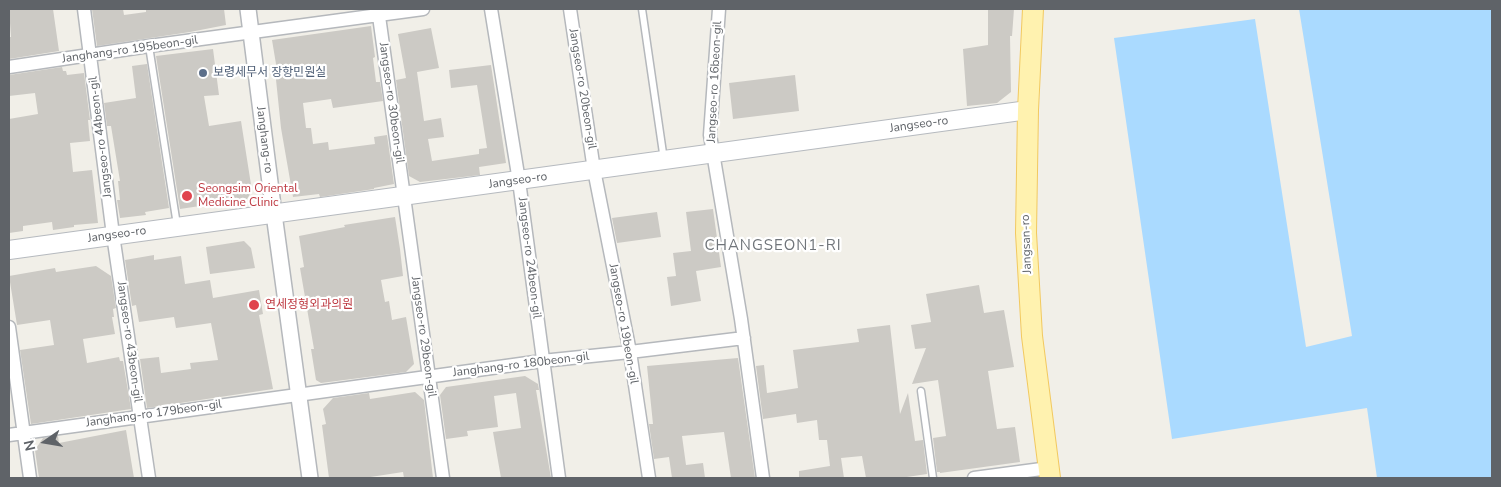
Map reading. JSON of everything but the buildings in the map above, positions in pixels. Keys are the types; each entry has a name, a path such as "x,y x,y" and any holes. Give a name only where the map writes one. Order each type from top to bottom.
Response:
{"main road":[{"name":"Jangsan-ro","path":"1033,9 1028,110 1026,233 1032,336 1050,473"},
{"name":"Jangseo-ro","path":"9,250 1028,110"}],"street":[{"name":"Jangseo-ro 44beon-gil","path":"84,9 113,235"},
{"name":"Janghang-ro","path":"248,9 310,478"},
{"name":"Janghang-ro 195beon-gil","path":"9,67 251,33 378,12 423,9"},
{"name":"Jangseo-ro 24beon-gil","path":"491,9 519,181 559,478"},
{"name":"Jangseo-ro 20beon-gil","path":"570,9 594,170"},
{"name":"Jangseo-ro 16beon-gil","path":"719,9 710,135 744,338 763,478"},
{"name":"Jangseo-ro 30beon-gil","path":"378,12 404,196"},
{"name":"Jangseo-ro 19beon-gil","path":"594,170 630,352 649,478"},
{"name":"Jangseo-ro 29beon-gil","path":"404,196 443,478"},
{"name":"Jangseo-ro 43beon-gil","path":"113,235 149,478"},
{"path":"9,327 30,478"},
{"name":"Janghang-ro 180beon-gil","path":"298,394 542,361 744,338"},
{"name":"Janghang-ro 179beon-gil","path":"9,434 298,394"},
{"path":"974,478 1050,473"}],"lane":[{"path":"642,9 664,161"},
{"path":"149,46 178,226"},
{"path":"921,391 933,478"}],"water":[{"path":"1299,9 1492,9 1492,478 1377,478 1367,408 1172,439 1114,38 1255,19 1306,347 1352,336"}],"place":[{"name":"보령세무서 장항민원실","path":"203,73"},
{"name":"Seongsim Oriental Medicine Clinic","path":"187,196"},
{"name":"연세정형외과의원","path":"254,305"}],"district":[{"name":"CHANGSEON1-RI","path":"773,246"}]}
